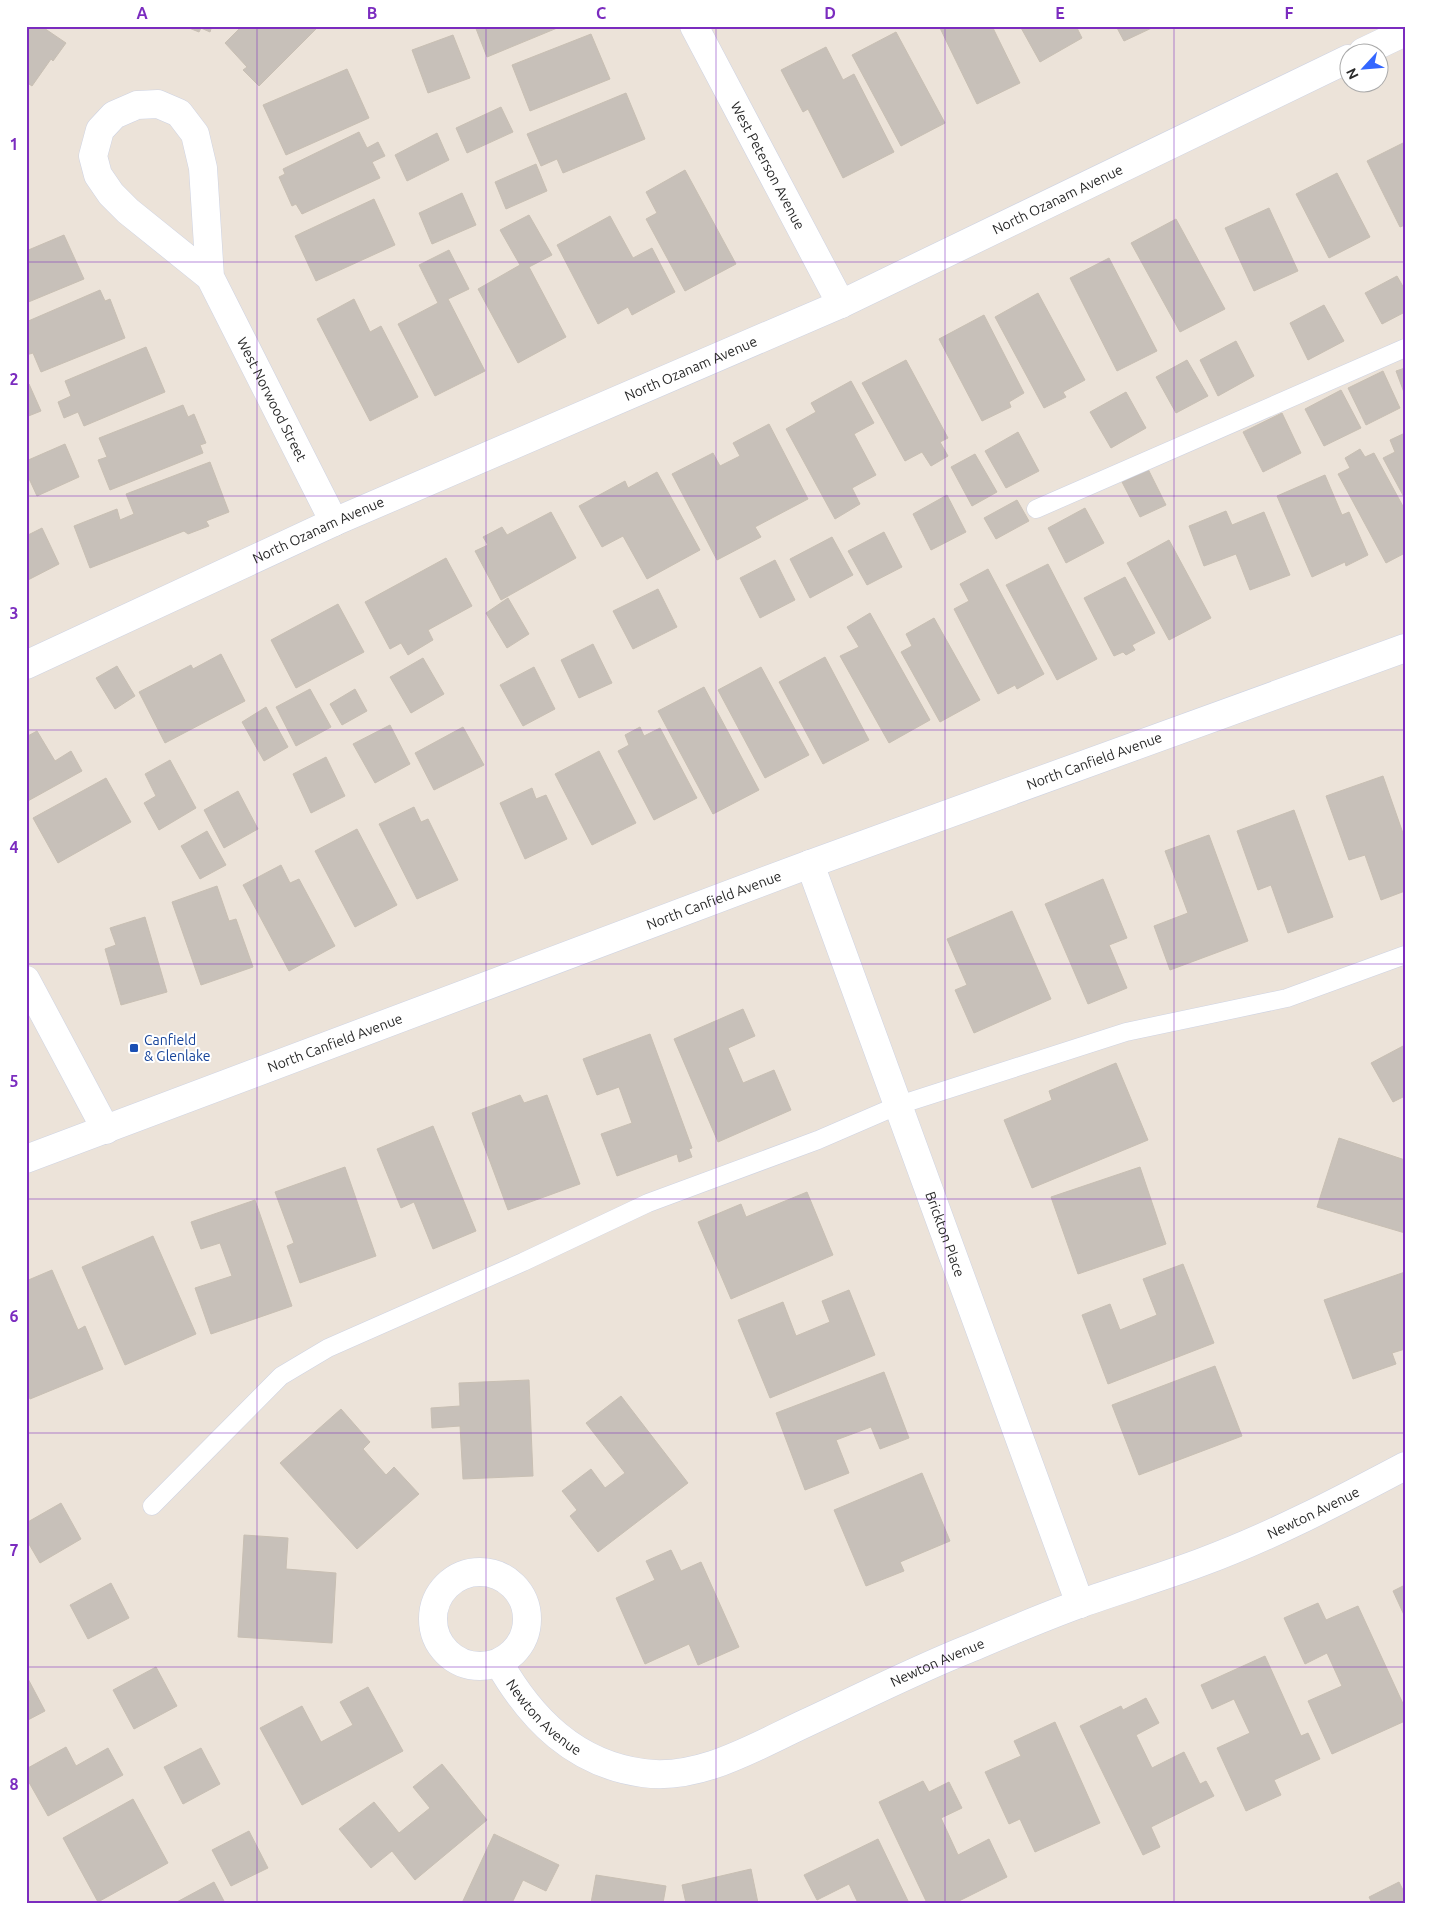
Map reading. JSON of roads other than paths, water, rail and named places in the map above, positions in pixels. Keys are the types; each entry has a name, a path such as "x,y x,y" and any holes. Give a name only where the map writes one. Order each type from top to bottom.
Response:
{"street":[{"name":"West Peterson Avenue","path":"695,27 840,304"},
{"path":"1384,42 1405,32"},
{"name":"North Ozanam Avenue","path":"26,665 334,522 840,304 1338,64"},
{"name":"West Norwood Street","path":"210,277 128,211 98,175 93,156 100,130 114,115 137,105 158,104 179,113 195,134 203,168 210,277 334,522"},
{"name":"North Canfield Avenue","path":"26,1159 810,864 1405,648"},
{"name":"Brickton Place","path":"810,864 1080,1604"},
{"path":"26,980 106,1130"},
{"name":"Newton Avenue","path":"499,1663 517,1694 551,1731 594,1760 643,1773 689,1772 732,1757 965,1650 1080,1604 1203,1562 1254,1541 1314,1514 1405,1466"}],"lane":[{"path":"1036,508 1405,348"},
{"path":"152,1506 281,1376 328,1348 523,1262 648,1203 818,1140 898,1105 1126,1032 1287,998 1405,955"}],"place":[{"name":"Canfield & Glenlake","path":"134,1048"}]}
